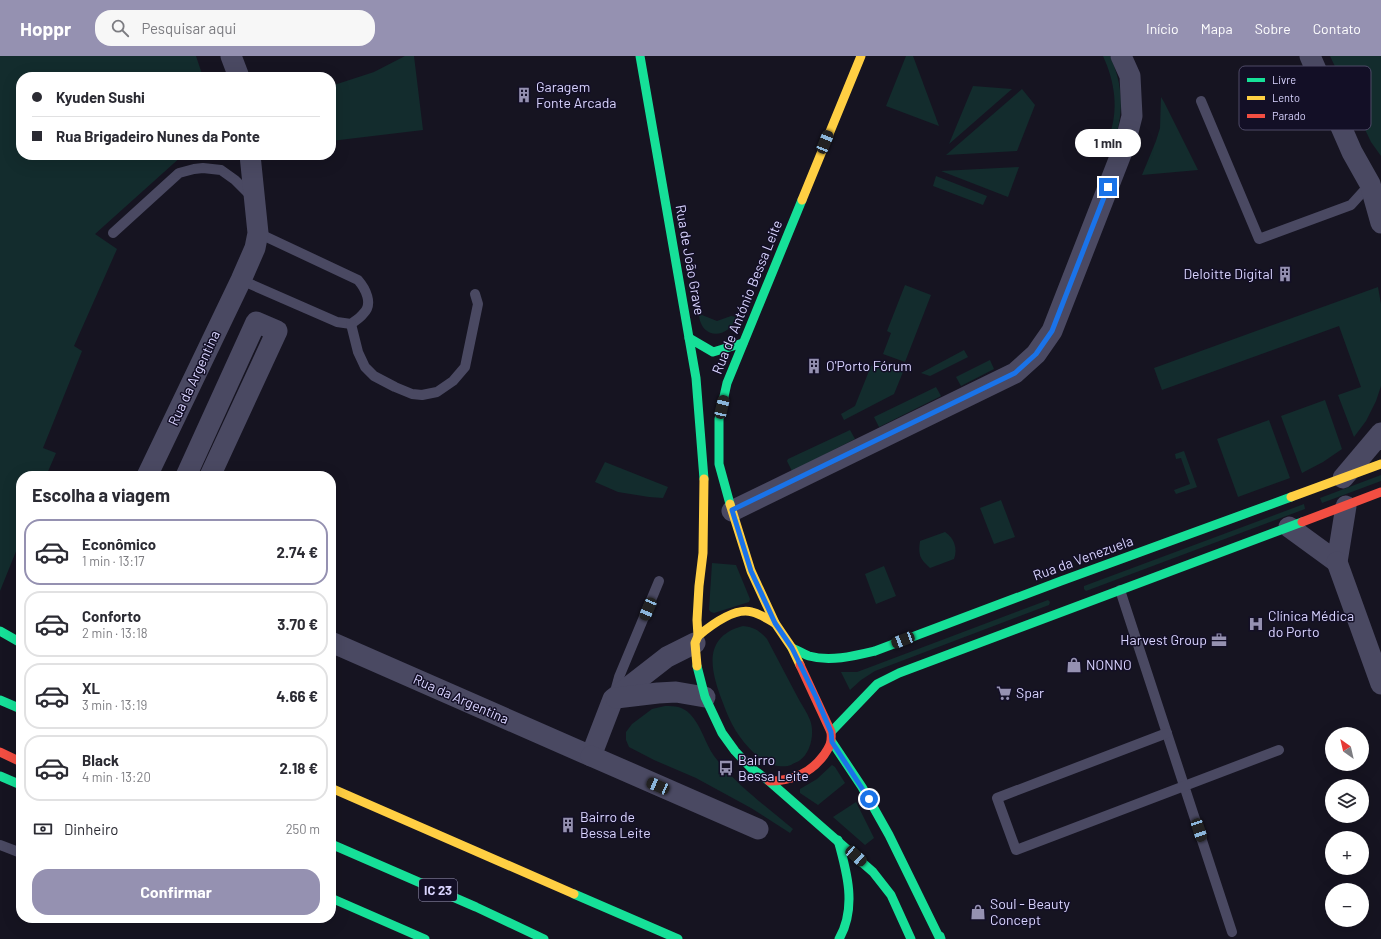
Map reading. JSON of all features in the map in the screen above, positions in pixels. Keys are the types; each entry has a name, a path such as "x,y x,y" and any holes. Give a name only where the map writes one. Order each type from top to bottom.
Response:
{"main road":[{"name":"Rua de João Grave","path":"640,56 696,378 704,470 703,553 699,586 696,639"},
{"name":"Rua de António Bessa Leite","path":"861,56 727,383 719,419 718,464 751,571 775,623 792,648 816,697 831,732 832,742 862,787 881,821 940,938"},
{"path":"689,338 713,352 743,343"},
{"name":"Rua da Venezuela","path":"792,648 809,656 829,658 856,656 875,651 1063,584 1381,464"},
{"path":"831,732 877,684 898,674 1070,605 1120,590 1381,492"},
{"path":"775,623 750,611 728,616 712,624 696,639 696,662 705,697 722,733 735,751 751,768 769,781 873,872 891,895 911,939"},
{"path":"0,631 16,640"},
{"path":"0,641 16,645"},
{"path":"0,700 16,707"},
{"path":"769,781 782,782 796,778 816,766 832,742"},
{"path":"0,752 16,760"},
{"path":"0,776 16,783"},
{"path":"336,790 678,939"},
{"path":"838,840 848,876 850,900 844,931 839,939"},
{"name":"IC 23","path":"336,846 476,907 544,939"},
{"path":"336,900 425,939"}],"street":[{"path":"231,56 237,72"},
{"path":"732,510 1015,373 1036,354 1052,331 1125,144 1132,116 1130,76 1121,56"},
{"path":"1310,56 1314,66"},
{"path":"1342,130 1352,152 1375,185 1381,223"},
{"name":"Rua da Argentina","path":"149,471 255,248 258,233 250,160"},
{"path":"188,471 256,322 277,331 212,471"},
{"path":"1343,478 1381,433"},
{"path":"1346,506 1337,562 1381,684"},
{"path":"1289,527 1337,562"},
{"path":"591,756 613,699 667,658 696,639"},
{"name":"Rua da Argentina","path":"336,644 758,829"},
{"path":"613,699 676,692 705,697"}],"lane":[{"path":"1201,101 1259,239 1351,205 1375,185"},
{"path":"113,233 179,173 194,169 203,168 221,170 236,180 254,199"},
{"path":"240,280 337,322 351,324 365,313 369,302 365,288 358,280 258,233"},
{"path":"351,324 358,352 365,367 374,376 412,394 422,395 437,392 453,381 466,367 478,304 475,294"},
{"path":"613,699 619,677 659,581"},
{"path":"1120,590 1232,932"},
{"path":"1167,733 997,798 1016,850 1279,750"},
{"path":"0,845 16,851"}],"green space":[{"path":"0,56 196,56 201,72 16,72 16,160 177,160 95,234 117,249 74,346 82,351 43,448 56,453 48,471 16,471 16,551 0,591"},
{"path":"405,56 414,56 423,130 336,140 336,84 374,72"},
{"path":"906,56 913,56 939,126 886,106"},
{"path":"1103,56 1110,56 1120,87 1121,108 1115,140 1109,137 1115,106 1113,86"},
{"path":"1330,56 1381,56 1381,156 1371,142 1365,130 1371,130 1371,66 1335,66"},
{"path":"973,86 1012,89 949,144"},
{"path":"1022,89 1035,105 1017,151 946,155"},
{"path":"1161,97 1198,170 1142,175 1160,128"},
{"path":"1019,167 1008,197 941,171"},
{"path":"936,176 987,196 983,205 933,186"},
{"path":"905,285 931,295 905,362 883,354 891,333 887,331"},
{"path":"1378,287 1381,304 1381,386 1376,401 1366,421 1354,437 1338,395 1361,387 1339,326 1162,390 1154,368"},
{"path":"702,315 717,321 731,316 736,317 728,330 716,334 710,333 701,324 699,316"},
{"path":"964,350 968,357 930,376 921,373"},
{"path":"990,360 994,369 961,386 956,377"},
{"path":"876,361 903,372 894,394 844,420 841,414 855,406 871,366 874,365"},
{"path":"936,387 941,396 879,427 874,417"},
{"path":"1325,400 1342,449 1323,462 1302,473 1281,416"},
{"path":"1269,420 1290,478 1238,497 1217,439"},
{"path":"850,430 855,439 792,471 787,461 788,459"},
{"path":"1184,451 1197,487 1176,494 1174,490 1190,484 1181,458 1176,459 1175,454"},
{"path":"605,462 668,487 663,498 618,492 595,482"},
{"path":"1381,475 1381,481 1322,503 1320,498"},
{"path":"1001,500 1015,537 994,544 980,508"},
{"path":"1304,504 1305,509 1086,591 1084,589 1084,586"},
{"path":"945,532 953,540 956,551 954,559 930,568 920,556 920,541"},
{"path":"712,563 736,565 750,599 749,602 714,613 709,610"},
{"path":"884,566 896,596 876,604 865,574"},
{"path":"1048,600 1050,602 1049,605 875,671 861,680 850,690 841,672 857,672"},
{"path":"743,626 756,630 767,639 810,720 812,737 809,748 799,761 788,766 767,763 749,748 732,724 715,679 713,657 715,647 720,638 730,631"},
{"path":"665,706 684,709 694,718 711,751 723,767 752,795 793,829 790,833 751,808 696,778 654,760 629,747 626,740 626,732 632,724 652,709"},
{"path":"832,765 835,767 845,783 818,805 800,793 800,789 817,779"},
{"path":"856,802 874,838 865,845 833,817"}],"traffic: fast":[{"path":"640,56 696,378 704,479"},
{"path":"730,504 719,464 719,419 727,383 802,200"},
{"path":"689,338 713,352 743,343"},
{"path":"792,648 817,658 842,658 875,651 1291,497"},
{"path":"831,732 877,684 899,673 1302,522"},
{"path":"0,631 16,640"},
{"path":"697,666 705,697 722,733 735,751 751,768 769,781 873,872 891,895 911,939"},
{"path":"0,700 16,707"},
{"path":"832,742 862,787 889,835 940,939"},
{"path":"0,776 16,783"},
{"path":"838,840 849,890 848,915 839,939"},
{"path":"336,846 476,907 544,939"},
{"path":"574,894 678,939"},
{"path":"336,900 425,939"}],"traffic: slow":[{"path":"802,200 861,56"},
{"path":"1291,497 1381,464"},
{"path":"697,666 695,643 698,636 697,620 699,586 703,553 704,479"},
{"path":"730,504 751,571 775,623 792,648 800,665"},
{"path":"698,636 723,618 738,612 752,612 775,623"},
{"path":"336,790 574,894"}],"traffic: jam":[{"path":"1302,522 1381,492"},
{"path":"769,781 785,780 807,772 819,762 831,742 831,732 800,665"},
{"path":"0,752 16,760"}],"place":[{"name":"Garagem Fonte Arcada","path":"524,95"},
{"name":"Deloitte Digital","path":"1285,274"},
{"name":"O'Porto Fórum","path":"814,366"},
{"name":"Clínica Médica do Porto","path":"1256,624"},
{"name":"Harvest Group","path":"1219,640"},
{"name":"NONNO","path":"1074,665"},
{"name":"Spar","path":"1004,693"},
{"name":"Bairro Bessa Leite","path":"726,768"},
{"name":"Bairro de Bessa Leite","path":"568,825"},
{"name":"Soul - Beauty Concept","path":"978,912"}],"route":[{"path":"869,799 832,742 831,732 816,697 792,648 775,623 751,571 732,510 1015,373 1036,354 1052,331 1108,187"}]}
